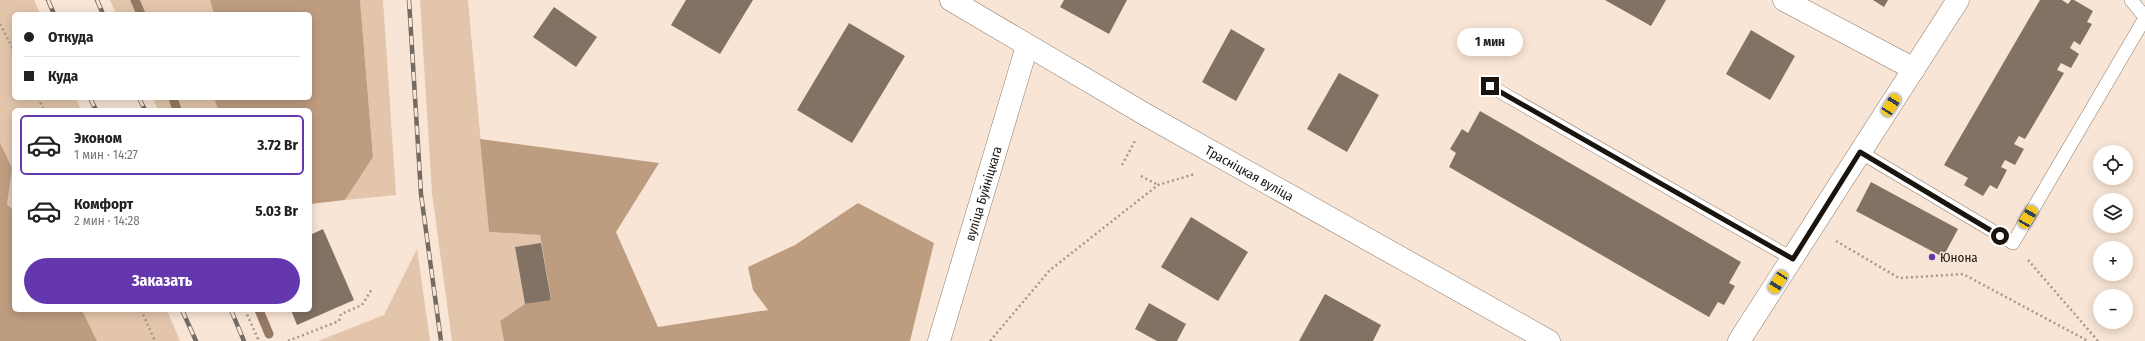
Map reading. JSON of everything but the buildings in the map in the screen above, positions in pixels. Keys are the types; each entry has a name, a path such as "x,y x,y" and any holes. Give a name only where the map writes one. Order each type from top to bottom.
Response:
{"street":[{"name":"Трасніцкая вуліца","path":"951,0 1148,116 1549,341"},
{"path":"1784,0 1914,69"},
{"path":"1739,341 1958,0"},
{"name":"вуліца Буйніцкага","path":"939,341 1027,46"}],"lane":[{"path":"1860,152 2013,243 2145,18 2131,0"},
{"path":"1490,86 1793,259"}],"path":[{"path":"0,24 12,47"},
{"path":"990,341 1050,270 1158,185 1188,175 1202,174"},
{"path":"1141,176 1158,185"},
{"path":"1813,227 1899,278 1963,274 2088,341"},
{"path":"2013,243 2098,341"},
{"path":"288,341 339,320 342,314 362,305 372,288"},
{"path":"142,312 155,341"},
{"path":"246,312 259,341"}],"shaded area":[{"path":"0,0 34,0 39,12 12,12 12,100 77,100 80,108 12,108 12,209 7,204 11,168 0,143"},
{"path":"110,0 210,0 213,12 115,12"},
{"path":"210,0 360,0 373,157 345,200 312,204 312,108 217,108 215,100 312,100 312,12 213,12"},
{"path":"360,0 383,0 396,195 345,200 373,157"},
{"path":"420,0 468,0 489,232 540,235 541,243 515,247 525,304 500,321 504,341 452,341 432,193"},
{"path":"154,100 215,100 217,108 157,108"},
{"path":"480,139 659,163 616,232 658,327 768,310 753,290 748,267 795,245 858,203 934,243 910,341 504,341 500,321 525,304 551,299 540,235 489,232"},
{"path":"0,143 12,168 7,204 12,209 12,312 83,312 97,341 0,341"},
{"path":"417,249 430,341 318,341 384,315"},
{"path":"83,312 168,312 180,341 97,341"}],"waterway":[{"path":"135,0 140,12"},
{"path":"174,100 176,108"},
{"path":"260,312 269,334"}],"railway":[{"path":"48,0 53,12"},
{"path":"97,0 102,12"},
{"path":"409,0 421,194 441,341"},
{"path":"91,100 95,108"},
{"path":"140,100 144,108"},
{"path":"183,312 196,341"},
{"path":"232,312 244,341"}],"place":[{"name":"Юнона","path":"1932,257"}],"route":[{"path":"1490,86 1793,259 1860,152 2000,236"}]}
